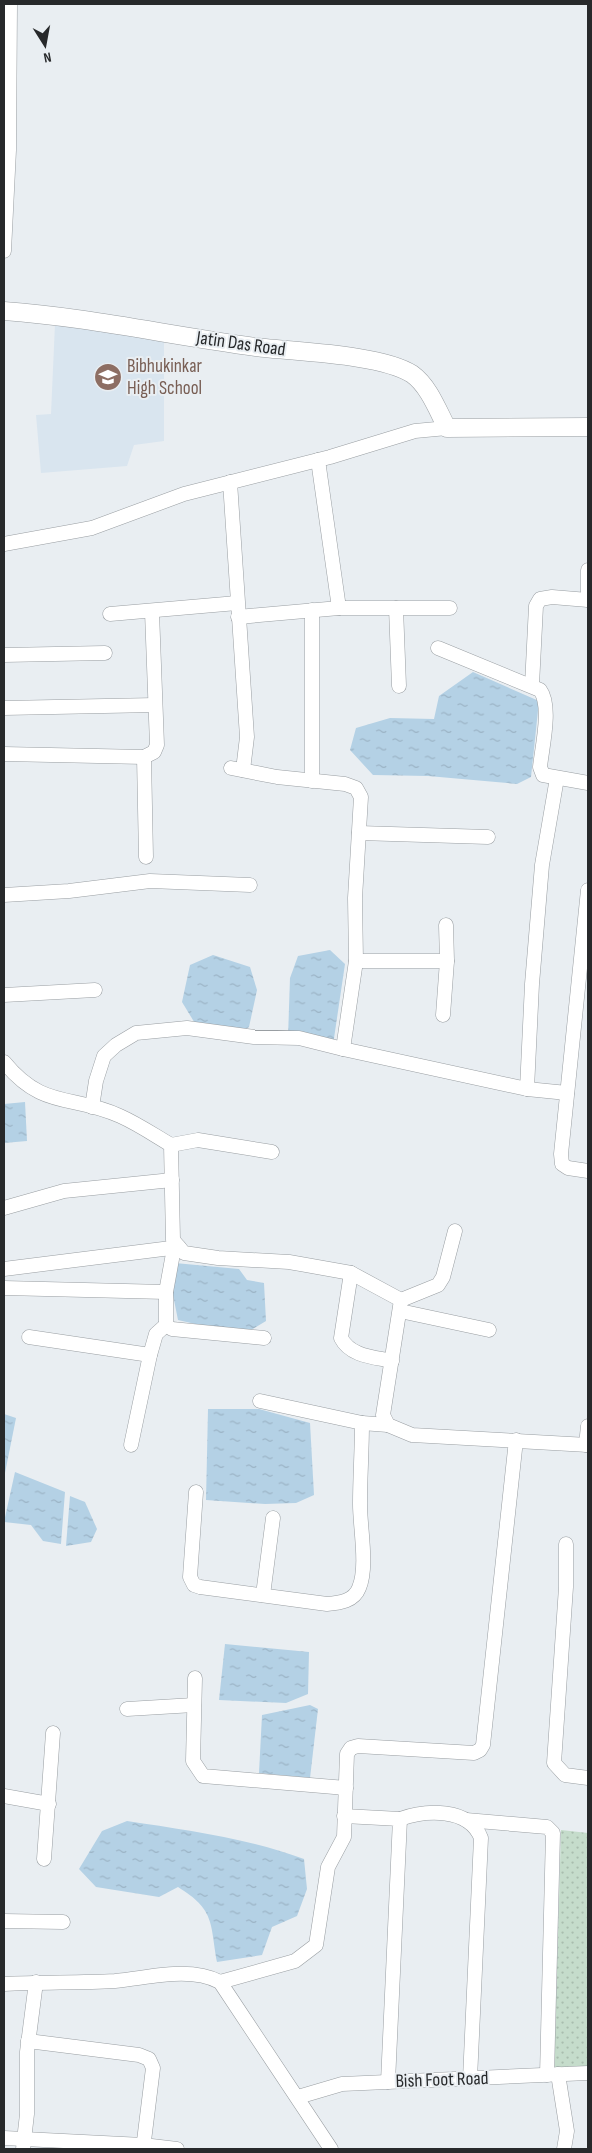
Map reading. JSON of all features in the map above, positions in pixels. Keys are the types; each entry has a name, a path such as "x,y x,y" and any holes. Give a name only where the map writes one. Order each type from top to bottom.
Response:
{"street":[{"path":"4,250 9,150 10,4"},
{"name":"Jatin Das Road","path":"4,311 44,314 255,346 370,360 414,375 431,396 447,428"},
{"path":"4,544 92,528 184,494 318,460 415,431 447,428 588,427"},
{"path":"318,460 339,608"},
{"path":"230,482 247,737 237,769 277,777 345,784 356,788 361,797 355,898 356,961 343,1049"},
{"path":"532,685 536,606 540,600 552,597 588,600 588,570"},
{"path":"110,614 339,608 450,608"},
{"path":"396,608 399,686"},
{"path":"312,610 312,781"},
{"path":"4,754 150,756 157,745 152,612"},
{"path":"438,648 532,685 544,695 547,706 540,767 543,776 588,783"},
{"path":"4,655 105,652"},
{"path":"4,708 155,705"},
{"path":"144,757 146,858"},
{"path":"527,1089 532,984 542,865 557,778"},
{"path":"359,833 488,838"},
{"path":"4,895 69,891 150,881 250,886"},
{"path":"588,890 583,1015 567,1093 562,1164 568,1168 588,1172"},
{"path":"443,1015 447,961 446,925"},
{"path":"356,961 447,961"},
{"path":"4,995 95,990"},
{"path":"92,1108 96,1081 104,1056 116,1045 136,1033 186,1028 254,1037 299,1038 527,1089 567,1093"},
{"path":"4,1062 22,1082 39,1094 120,1116 171,1145 198,1140 272,1152"},
{"path":"132,1445 150,1355 156,1334 166,1325 166,1292 176,1247 174,1240 171,1145"},
{"path":"4,1208 64,1191 172,1180"},
{"path":"400,1306 438,1285 443,1277 455,1231"},
{"path":"4,1269 176,1247 184,1253 218,1258 290,1262 351,1273 400,1306 488,1330"},
{"path":"351,1273 341,1338 345,1347 355,1352 392,1361"},
{"path":"4,1288 166,1292"},
{"path":"388,1425 383,1415 400,1306"},
{"path":"166,1325 172,1329 264,1338"},
{"path":"29,1337 150,1355"},
{"path":"260,1401 362,1423 388,1425 412,1435 587,1445 588,1426"},
{"path":"196,1492 190,1577 194,1585 327,1604 341,1603 353,1597 359,1590 363,1576 360,1505 362,1423"},
{"path":"220,1982 295,1962 316,1946 328,1867 344,1836 347,1754 351,1748 358,1746 474,1753 480,1750 483,1745 516,1440"},
{"path":"263,1595 273,1518"},
{"path":"566,1544 566,1587 554,1763 565,1775 588,1778"},
{"path":"195,1678 193,1761 203,1776 346,1788"},
{"path":"128,1709 194,1705"},
{"path":"44,1859 53,1733"},
{"path":"4,1796 49,1804"},
{"path":"344,1816 400,1819 415,1813 446,1813 466,1820 547,1827 553,1833 553,2075 567,2131 564,2149"},
{"path":"388,2082 400,1819"},
{"path":"466,1820 478,1830 481,1838 470,2079"},
{"path":"4,1921 63,1922"},
{"path":"4,1984 114,1981 198,1974 208,1976 220,1982 331,2149"},
{"path":"23,2144 27,2114 28,2040 36,1982"},
{"path":"28,2040 140,2055 149,2059 153,2068 143,2147"},
{"name":"Bish Foot Road","path":"298,2097 342,2084 588,2073"},
{"path":"4,2138 23,2144 177,2149"}],"shaded area":[{"name":"Bibhukinkar High School","path":"55,324 164,340 164,441 134,445 127,466 41,473 36,415 51,414"}],"green space":[{"path":"561,1830 588,1833 588,2068 554,2071"}],"water":[{"path":"473,672 539,701 531,777 517,784 428,776 373,775 350,750 356,728 390,718 434,719 439,696"},
{"path":"330,950 345,964 333,1045 288,1038 290,978 298,956"},
{"path":"213,955 250,967 257,990 249,1027 237,1035 196,1025 182,1002 190,965"},
{"path":"25,1102 27,1141 4,1143 4,1104"},
{"path":"175,1263 239,1269 247,1280 264,1283 266,1321 251,1330 217,1329 178,1320 172,1290"},
{"path":"208,1409 259,1409 310,1423 314,1495 296,1503 265,1504 206,1500"},
{"path":"4,1414 16,1418 4,1478"},
{"path":"15,1472 65,1492 61,1544 43,1541 31,1525 4,1522"},
{"path":"70,1496 85,1502 97,1529 91,1542 66,1546"},
{"path":"225,1644 309,1652 308,1694 286,1703 219,1700"},
{"path":"310,1705 318,1709 310,1778 259,1773 262,1715"},
{"path":"127,1821 239,1840 304,1859 307,1889 297,1916 272,1927 262,1955 217,1962 209,1918 205,1910 190,1895 178,1887 159,1897 96,1887 79,1869 102,1831"}],"place":[{"name":"Bibhukinkar High School","path":"108,377"}]}
